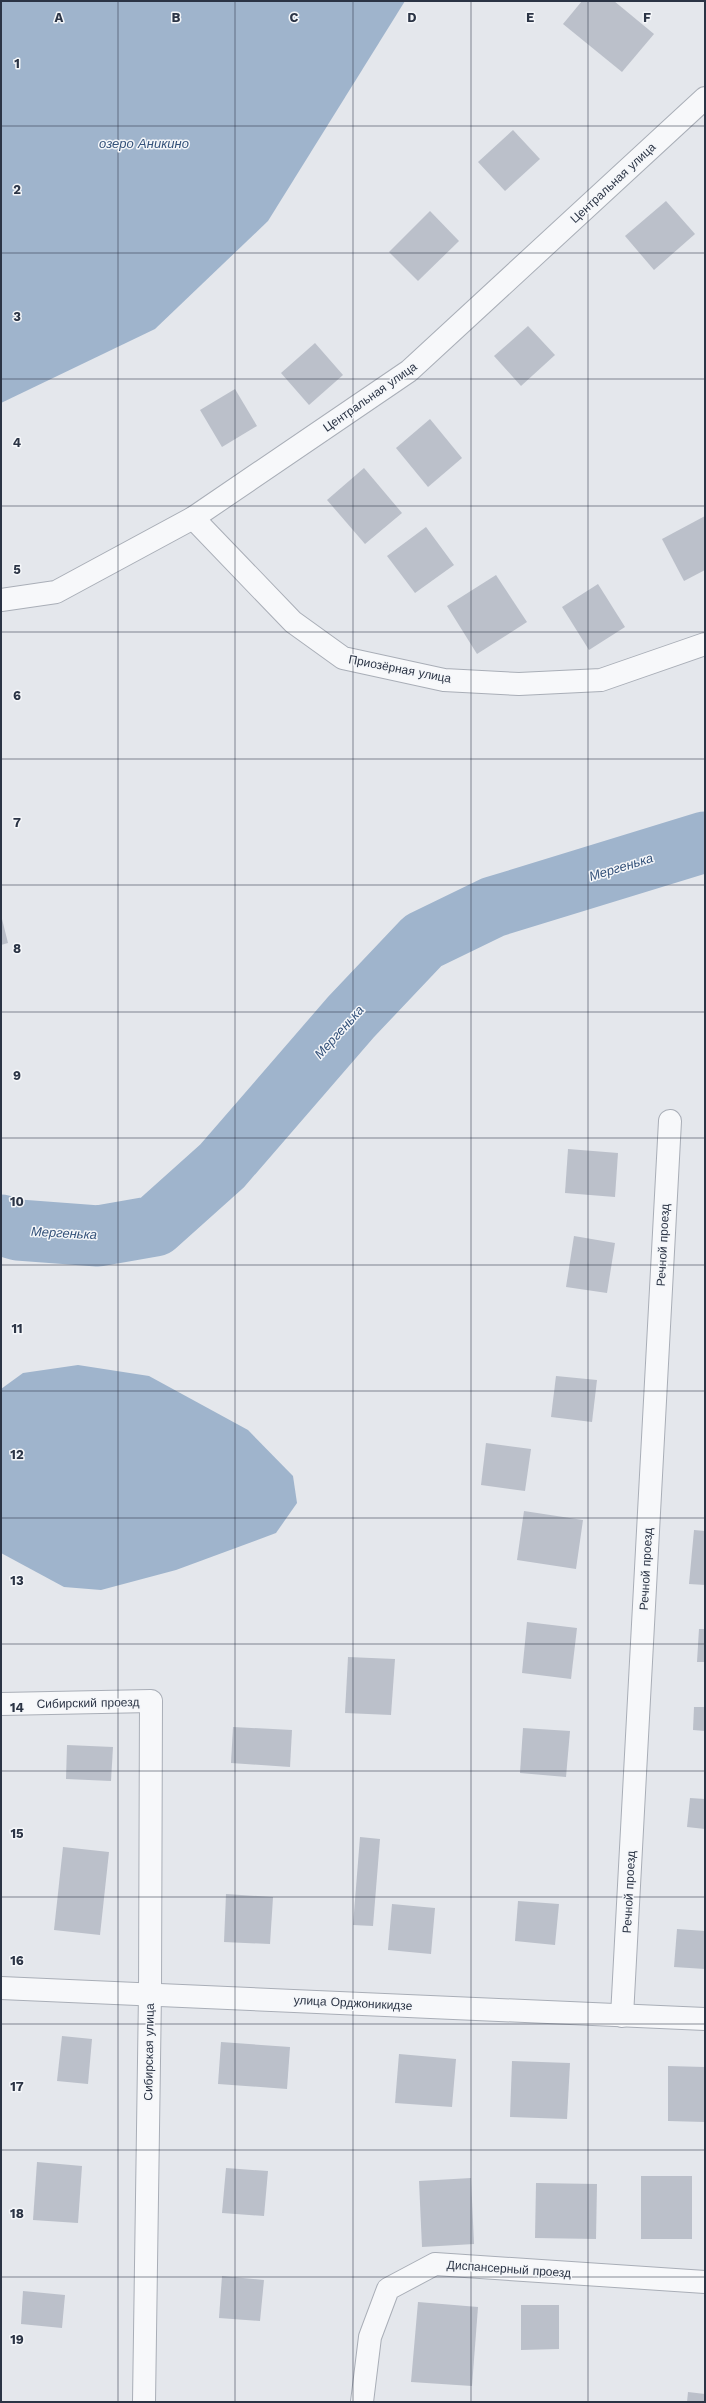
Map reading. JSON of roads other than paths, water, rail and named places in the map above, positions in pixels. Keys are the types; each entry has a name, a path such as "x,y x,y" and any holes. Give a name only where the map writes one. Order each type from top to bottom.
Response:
{"street":[{"name":"Центральная улица","path":"1,600 56,592 193,518 409,371 704,100"},
{"name":"Приозёрная улица","path":"193,518 293,622 343,658 444,680 519,684 602,680 705,644"},
{"name":"Речной проезд","path":"622,2016 670,1121"},
{"name":"Сибирский проезд","path":"1,1704 151,1701"},
{"name":"Сибирская улица","path":"144,2402 150,1994 151,1701"},
{"name":"улица Орджоникидзе","path":"1,1988 705,2019"},
{"name":"Диспансерный проезд","path":"362,2402 370,2337 388,2289 435,2264 705,2282"}],"water":[{"name":"озеро Аникино","path":"1,1 405,1 268,221 155,329 1,403"},
{"path":"78,1365 149,1376 248,1430 293,1476 297,1503 276,1533 176,1570 101,1590 64,1587 1,1553 1,1389 23,1373"}],"waterway":[{"name":"Мергенька","path":"1,1225 18,1230 98,1236 155,1226 222,1166 351,1017 423,941 493,907 705,842"}]}
